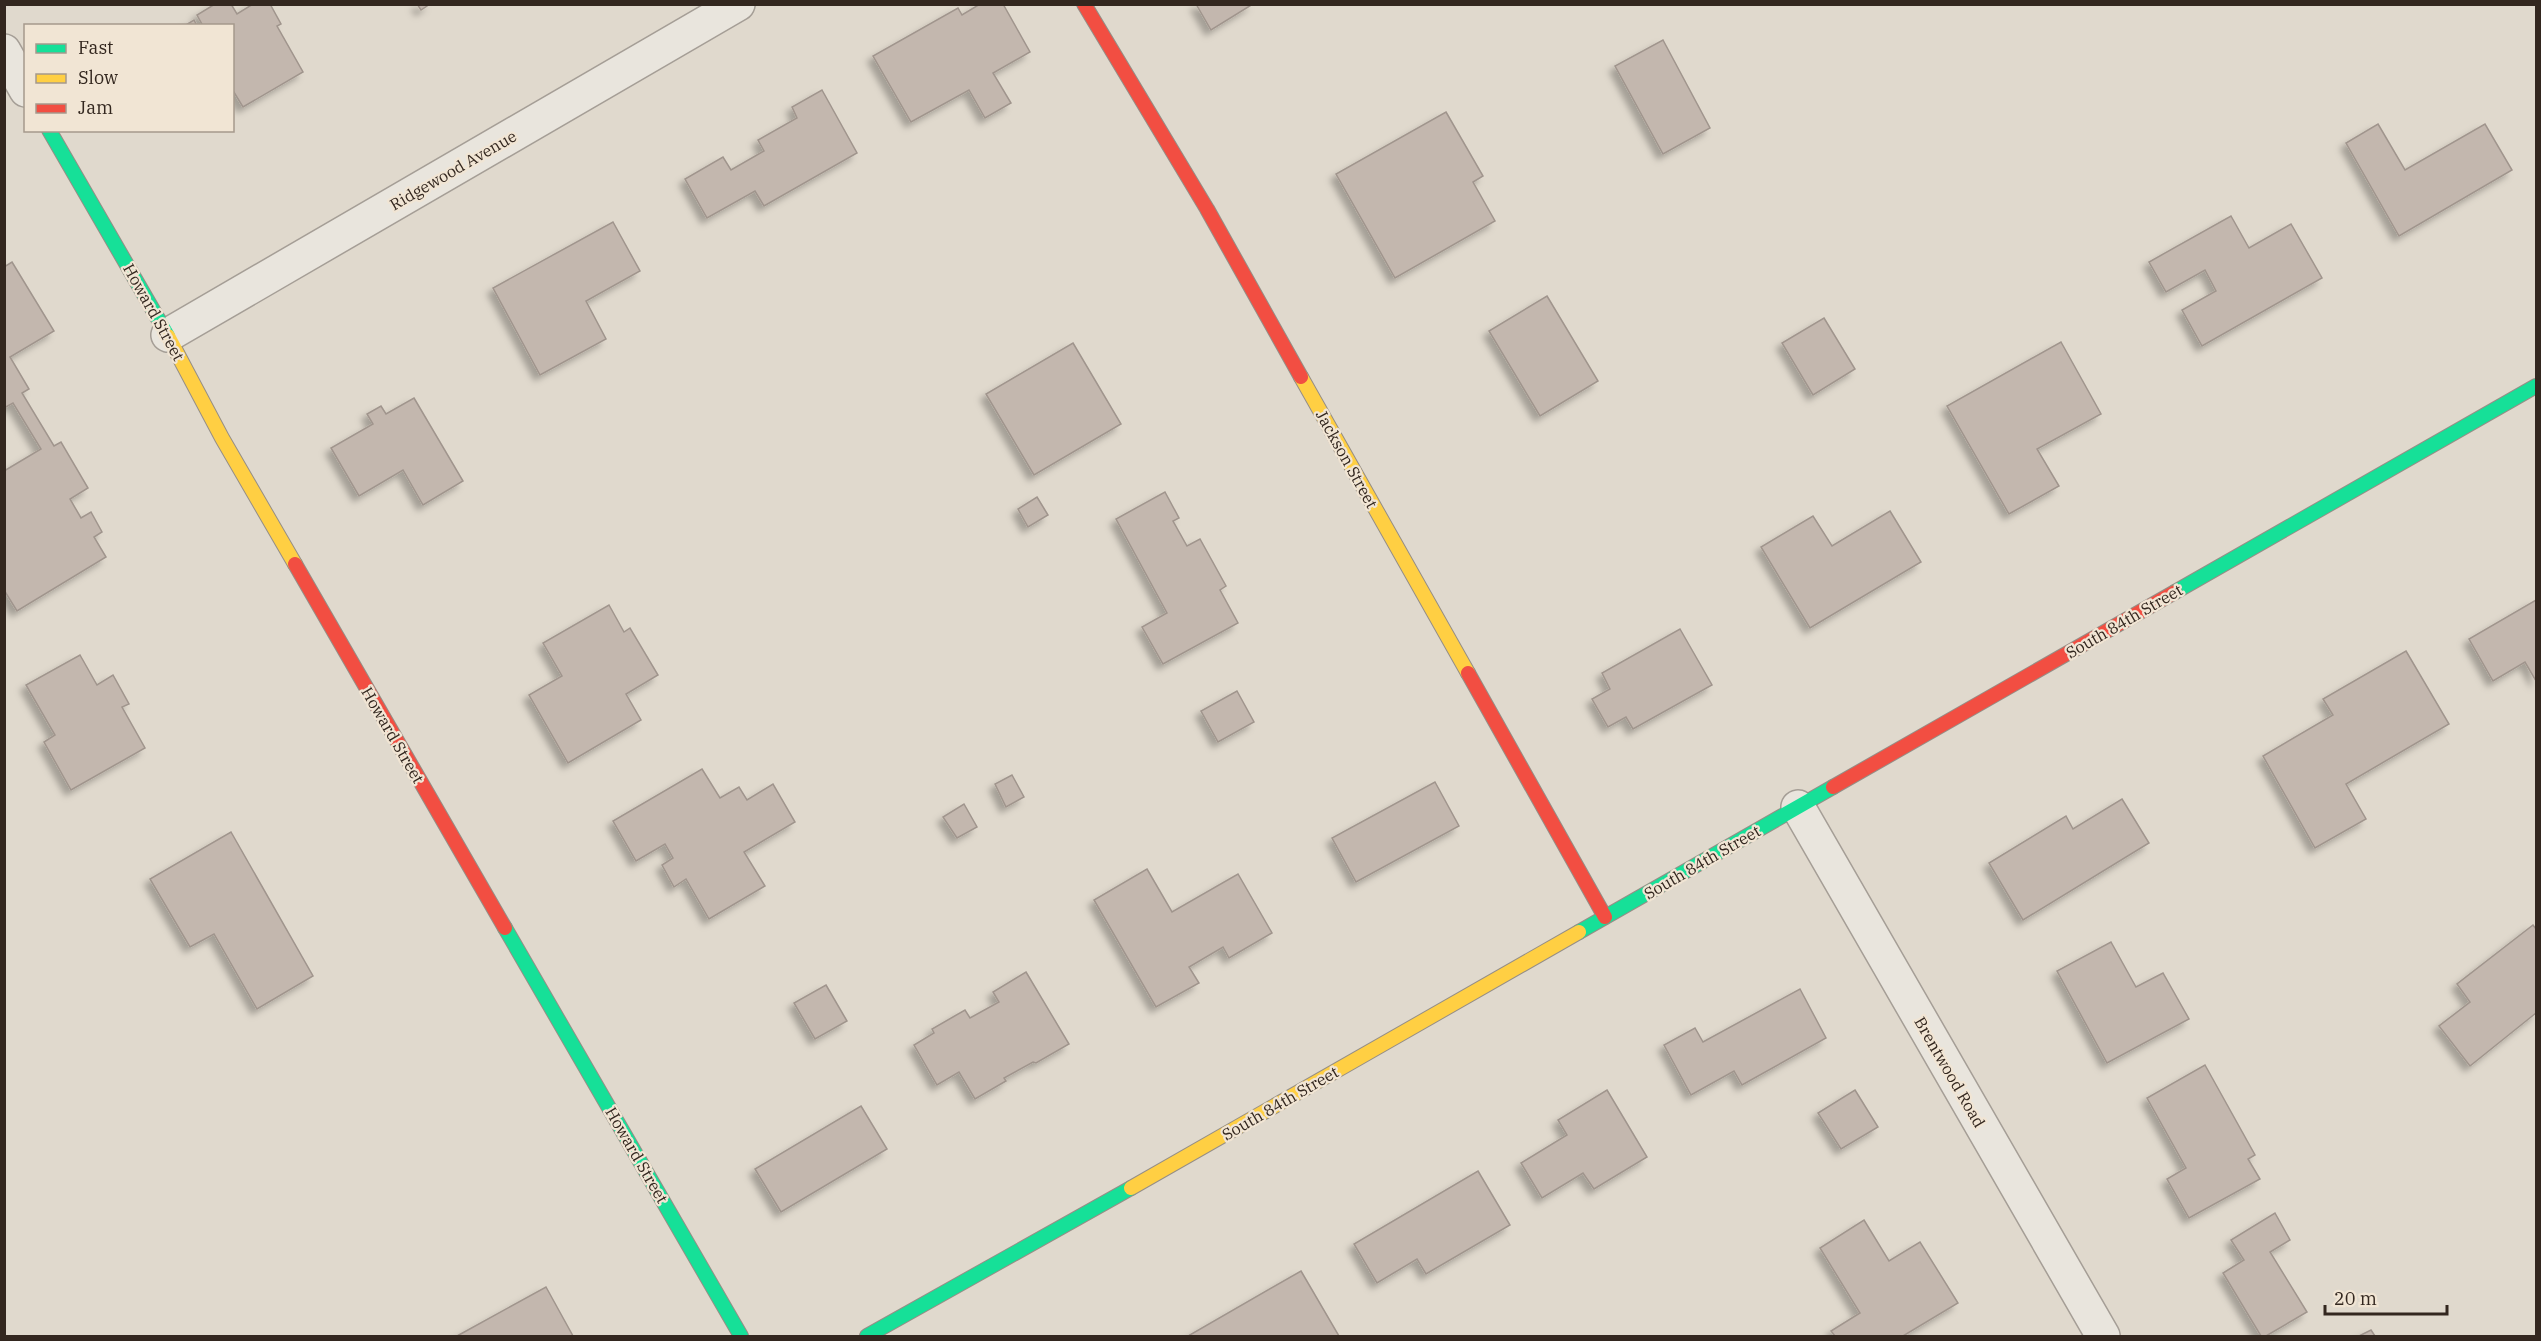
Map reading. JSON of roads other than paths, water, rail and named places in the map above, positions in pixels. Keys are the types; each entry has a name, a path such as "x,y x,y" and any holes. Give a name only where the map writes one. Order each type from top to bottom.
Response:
{"street":[{"name":"Ridgewood Avenue","path":"168,335 738,4"},
{"name":"Jackson Street","path":"1084,4 1207,209 1605,917"},
{"name":"Howard Street","path":"50,132 168,335 234,459 741,1336"},
{"name":"South 84th Street","path":"867,1336 2536,386"},
{"name":"Brentwood Road","path":"1798,807 2103,1336"}]}
